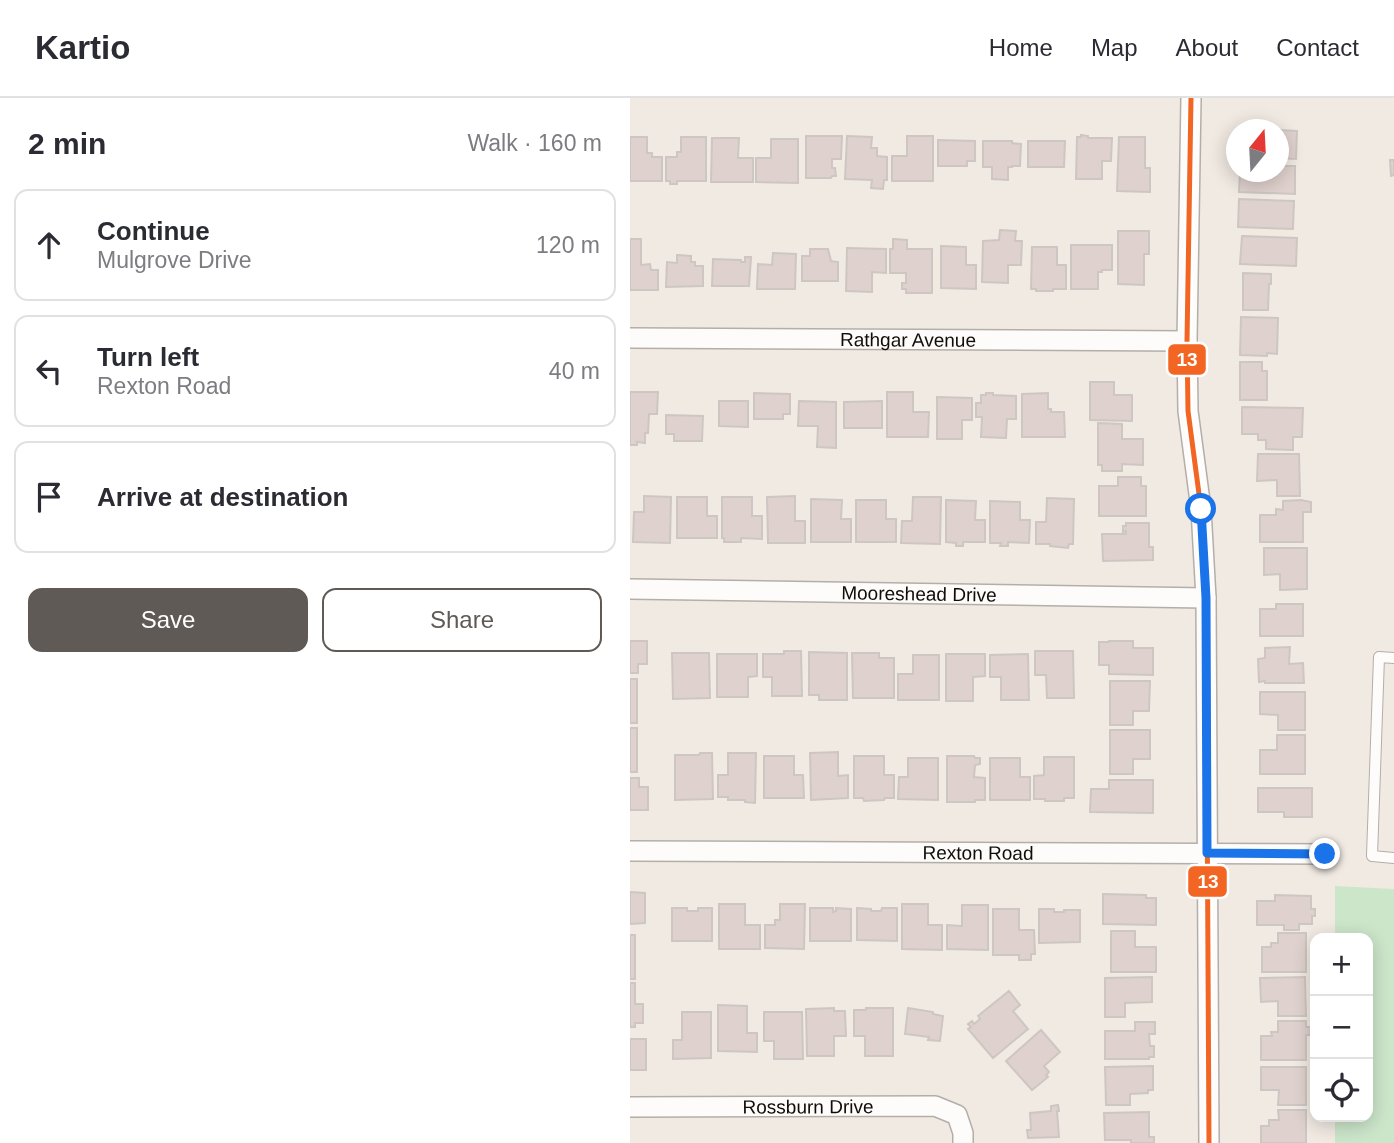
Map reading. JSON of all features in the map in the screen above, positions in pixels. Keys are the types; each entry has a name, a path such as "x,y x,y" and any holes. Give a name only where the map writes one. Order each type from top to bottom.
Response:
{"street":[{"path":"1192,98 1188,411 1201,509 1206,598 1209,1143"},
{"name":"Rathgar Avenue","path":"630,338 1187,341"},
{"name":"Mooreshead Drive","path":"630,589 1206,598"},
{"name":"Rexton Road","path":"630,851 1325,854"},
{"name":"Rossburn Drive","path":"630,1107 935,1106 957,1115 963,1133 962,1143"}],"lane":[{"path":"1394,658 1379,657 1373,856 1394,858"}],"green space":[{"path":"1335,886 1394,889 1394,1143 1335,1143 1335,1122 1373,1122 1373,933 1335,933"}],"building":[{"path":"1289,131 1297,131 1296,159 1289,159"},
{"path":"1081,135 1088,138 1112,138 1111,161 1102,161 1102,179 1076,179 1077,137"},
{"path":"806,136 842,136 841,159 832,159 836,176 806,178"},
{"path":"847,136 872,137 871,148 877,148 877,156 887,157 887,180 884,180 883,189 871,188 872,180 845,179"},
{"path":"907,136 933,136 933,181 892,181 892,156 907,156"},
{"path":"630,137 647,137 647,153 652,153 652,157 662,157 662,181 630,181"},
{"path":"681,137 706,137 706,181 677,181 677,184 670,184 670,181 666,181 666,157 677,157 677,152 681,152"},
{"path":"1119,137 1145,137 1145,168 1150,168 1150,192 1117,191"},
{"path":"712,138 739,138 738,158 753,158 753,182 711,182"},
{"path":"771,139 798,139 798,183 756,182 756,158 771,158"},
{"path":"938,140 975,141 975,161 967,161 967,166 938,166"},
{"path":"983,141 1012,141 1021,144 1020,166 1008,167 1008,180 992,179 992,167 983,167"},
{"path":"1028,141 1065,141 1064,167 1028,167"},
{"path":"1390,160 1394,160 1394,175 1391,176"},
{"path":"1289,166 1295,166 1295,194 1239,192 1240,182 1289,182"},
{"path":"1239,199 1294,201 1293,229 1238,227"},
{"path":"1000,230 1016,231 1015,241 1022,241 1021,265 1008,265 1008,283 982,282 983,241 999,240"},
{"path":"1118,231 1149,231 1149,254 1144,254 1144,285 1118,284"},
{"path":"1242,236 1297,238 1296,266 1240,264"},
{"path":"630,239 641,239 641,265 650,264 651,270 658,270 658,290 630,290"},
{"path":"893,239 907,240 907,249 932,249 932,293 906,293 906,289 902,289 902,283 906,283 906,273 890,273 890,249 893,249"},
{"path":"1071,245 1112,245 1112,270 1098,272 1098,289 1071,289"},
{"path":"941,246 966,247 966,265 976,265 976,289 941,288"},
{"path":"1032,247 1057,247 1057,265 1066,265 1066,289 1031,289"},
{"path":"847,248 886,249 886,273 872,272 872,292 846,291"},
{"path":"810,249 828,249 831,261 838,262 838,281 802,281 802,256 810,256"},
{"path":"773,253 796,254 795,289 757,289 758,264 772,265"},
{"path":"677,255 691,256 691,262 695,262 695,266 703,266 703,286 666,287 667,262 677,263"},
{"path":"745,257 751,257 749,286 712,286 713,259 745,262"},
{"path":"1243,273 1271,274 1268,310 1243,310"},
{"path":"1241,317 1278,318 1277,354 1240,355"},
{"path":"1240,362 1262,362 1262,371 1267,371 1267,400 1240,400"},
{"path":"1090,382 1114,382 1114,395 1132,395 1132,421 1090,420"},
{"path":"630,392 658,392 657,414 649,414 645,443 637,442 637,445 630,445"},
{"path":"887,392 913,392 913,412 929,412 928,437 887,437"},
{"path":"754,393 790,394 790,414 783,414 783,419 754,419"},
{"path":"986,393 1016,396 1016,419 1007,419 1006,438 981,437 982,417 976,417 976,403 981,403 981,395"},
{"path":"1048,393 1048,409 1051,409 1051,412 1064,412 1065,437 1022,437 1022,394"},
{"path":"937,397 972,398 972,420 962,420 962,439 937,439"},
{"path":"719,401 748,401 748,427 719,426"},
{"path":"799,401 836,402 836,448 817,447 818,426 798,426"},
{"path":"882,401 882,428 844,428 844,402"},
{"path":"1242,407 1303,408 1302,437 1293,437 1293,450 1266,449 1266,440 1258,440 1258,434 1242,434"},
{"path":"666,415 703,416 702,441 674,441 674,434 666,434"},
{"path":"1098,423 1122,424 1122,439 1143,439 1143,465 1122,464 1122,471 1102,471 1102,465 1098,465"},
{"path":"1258,454 1299,454 1300,496 1277,496 1277,480 1257,481"},
{"path":"1118,477 1141,477 1141,486 1146,486 1146,516 1099,516 1099,486 1118,486"},
{"path":"644,496 671,497 670,543 633,542 634,512 644,512"},
{"path":"795,496 795,521 805,521 805,543 768,543 767,497"},
{"path":"677,497 707,497 707,516 717,516 717,538 677,538"},
{"path":"722,497 752,497 752,516 762,516 762,539 741,538 741,542 724,542"},
{"path":"913,497 941,497 940,544 901,543 902,521 912,521"},
{"path":"1047,498 1074,499 1073,544 1069,544 1068,548 1036,544 1036,522 1046,522"},
{"path":"811,499 842,500 841,519 851,519 851,542 811,542"},
{"path":"856,500 886,500 886,519 896,519 896,542 856,542"},
{"path":"946,500 976,501 975,520 985,520 985,542 963,542 963,546 956,546 956,543 946,542"},
{"path":"990,501 1020,502 1020,520 1030,520 1029,543 1008,542 1008,546 1000,546 1001,543 990,543"},
{"path":"1283,501 1311,502 1311,512 1303,512 1303,542 1260,542 1260,515 1276,515 1276,509 1283,510"},
{"path":"1126,523 1149,523 1149,547 1153,547 1153,560 1103,561 1102,534 1126,534 1126,531 1123,532 1123,526 1126,526"},
{"path":"1264,548 1307,548 1307,589 1280,590 1280,574 1264,575"},
{"path":"1276,604 1303,604 1303,636 1260,636 1260,609 1276,609"},
{"path":"630,641 647,641 647,664 638,664 638,673 630,673"},
{"path":"1133,641 1133,648 1153,648 1153,675 1109,674 1109,665 1099,665 1099,642"},
{"path":"1290,647 1289,664 1303,663 1304,683 1259,682 1258,659 1265,658 1265,648"},
{"path":"784,651 801,651 802,696 772,696 772,677 763,677 763,654 784,654"},
{"path":"1035,651 1073,651 1074,698 1047,698 1046,675 1035,675"},
{"path":"809,652 847,653 847,700 819,700 819,695 809,695"},
{"path":"672,653 709,653 710,698 673,699"},
{"path":"852,653 879,653 879,658 894,658 894,698 853,698"},
{"path":"717,654 757,654 757,676 748,677 748,697 717,697"},
{"path":"946,654 985,654 985,676 973,677 973,701 946,701"},
{"path":"1028,654 1029,700 1001,700 1001,677 990,677 990,655"},
{"path":"913,655 939,655 939,700 898,700 898,674 913,674"},
{"path":"630,679 637,679 637,723 630,723"},
{"path":"1110,681 1150,681 1149,711 1133,711 1133,725 1110,725"},
{"path":"1260,692 1305,692 1305,730 1278,730 1278,715 1260,714"},
{"path":"630,728 637,728 637,772 630,772"},
{"path":"1110,730 1150,730 1150,759 1133,759 1133,774 1110,774"},
{"path":"1277,735 1305,735 1305,774 1260,774 1260,750 1277,750"},
{"path":"838,752 838,776 848,775 848,798 811,800 810,753"},
{"path":"712,753 713,799 675,800 675,755"},
{"path":"728,753 756,753 755,803 718,797 718,775 728,775"},
{"path":"764,756 794,756 794,775 803,775 804,798 764,798"},
{"path":"854,756 884,756 884,775 894,775 894,798 864,801 863,798 854,798"},
{"path":"947,756 980,758 980,764 975,765 974,777 985,778 985,800 947,802"},
{"path":"1044,757 1074,757 1074,798 1064,798 1064,801 1034,799 1034,776 1044,775"},
{"path":"908,758 938,758 938,800 898,799 899,777 908,777"},
{"path":"990,758 1020,758 1020,777 1030,777 1030,800 990,800"},
{"path":"630,778 639,778 639,787 648,787 648,810 630,810"},
{"path":"1109,780 1153,780 1153,813 1090,812 1091,789 1109,789"},
{"path":"1258,788 1312,788 1312,817 1284,817 1284,812 1258,812"},
{"path":"630,892 645,893 645,923 630,924"},
{"path":"1103,894 1146,895 1146,898 1156,898 1156,925 1103,924"},
{"path":"1275,895 1311,896 1311,909 1315,909 1312,924 1299,924 1299,930 1284,930 1284,925 1257,925 1257,901 1275,901"},
{"path":"719,904 745,904 745,925 760,925 760,949 719,949"},
{"path":"780,904 805,904 804,949 765,948 765,925 775,925 775,920 780,920"},
{"path":"902,904 928,904 928,925 942,925 942,950 902,949"},
{"path":"962,905 988,905 988,950 947,949 947,925 962,926"},
{"path":"672,908 698,911 698,908 712,908 712,941 672,941"},
{"path":"810,908 833,908 833,912 836,908 851,909 851,941 810,941"},
{"path":"857,908 881,911 882,908 897,908 897,941 857,940"},
{"path":"993,909 1019,909 1019,930 1034,930 1035,954 1031,954 1031,960 1019,960 1019,955 993,955"},
{"path":"1039,909 1054,909 1054,912 1080,910 1080,942 1039,943"},
{"path":"1111,931 1135,931 1135,947 1156,947 1156,972 1111,972"},
{"path":"1278,933 1306,933 1306,972 1262,972 1262,947 1271,947 1271,943 1278,943"},
{"path":"630,935 635,935 635,979 630,979"},
{"path":"1152,977 1152,1002 1125,1003 1125,1017 1105,1017 1105,978"},
{"path":"1305,977 1306,1016 1278,1016 1278,1001 1261,1002 1260,978"},
{"path":"630,983 635,983 635,1004 643,1004 643,1023 635,1023 635,1027 630,1027"},
{"path":"1009,991 1020,1005 1013,1011 1028,1029 993,1058 968,1029 971,1027 968,1024 972,1021 974,1024 980,1019 978,1016"},
{"path":"718,1005 747,1006 747,1033 757,1033 757,1052 718,1051"},
{"path":"834,1008 834,1011 845,1011 846,1036 834,1036 834,1056 807,1056 806,1009"},
{"path":"893,1008 893,1056 865,1056 865,1036 854,1036 854,1010"},
{"path":"908,1008 943,1016 940,1041 905,1034"},
{"path":"682,1012 711,1012 711,1058 673,1059 673,1040 682,1040"},
{"path":"764,1012 802,1012 803,1059 774,1059 774,1041 764,1041"},
{"path":"1278,1021 1306,1021 1306,1027 1310,1027 1310,1035 1306,1035 1306,1060 1261,1060 1261,1036 1272,1036 1271,1032 1278,1032"},
{"path":"1135,1022 1155,1022 1155,1034 1149,1034 1150,1046 1154,1046 1154,1057 1105,1059 1105,1031 1135,1031"},
{"path":"1041,1030 1060,1052 1044,1066 1049,1072 1046,1075 1048,1077 1032,1090 1006,1061"},
{"path":"630,1039 646,1039 646,1070 630,1070"},
{"path":"1153,1066 1153,1090 1130,1094 1130,1105 1106,1105 1105,1067"},
{"path":"1261,1067 1306,1067 1306,1105 1278,1105 1279,1090 1261,1090"},
{"path":"1058,1105 1059,1137 1028,1138 1027,1130 1031,1130 1030,1113 1051,1111 1051,1106"},
{"path":"1278,1110 1306,1110 1306,1143 1261,1143 1261,1126 1269,1126 1269,1120 1279,1120"},
{"path":"1149,1112 1149,1137 1154,1137 1154,1143 1105,1140 1104,1113"}],"transit line":[{"name":"13","path":"1191,98 1188,411 1201,509 1206,598 1209,1143"}],"route":[{"path":"1201,509 1206,598 1207,853 1325,854"}]}
